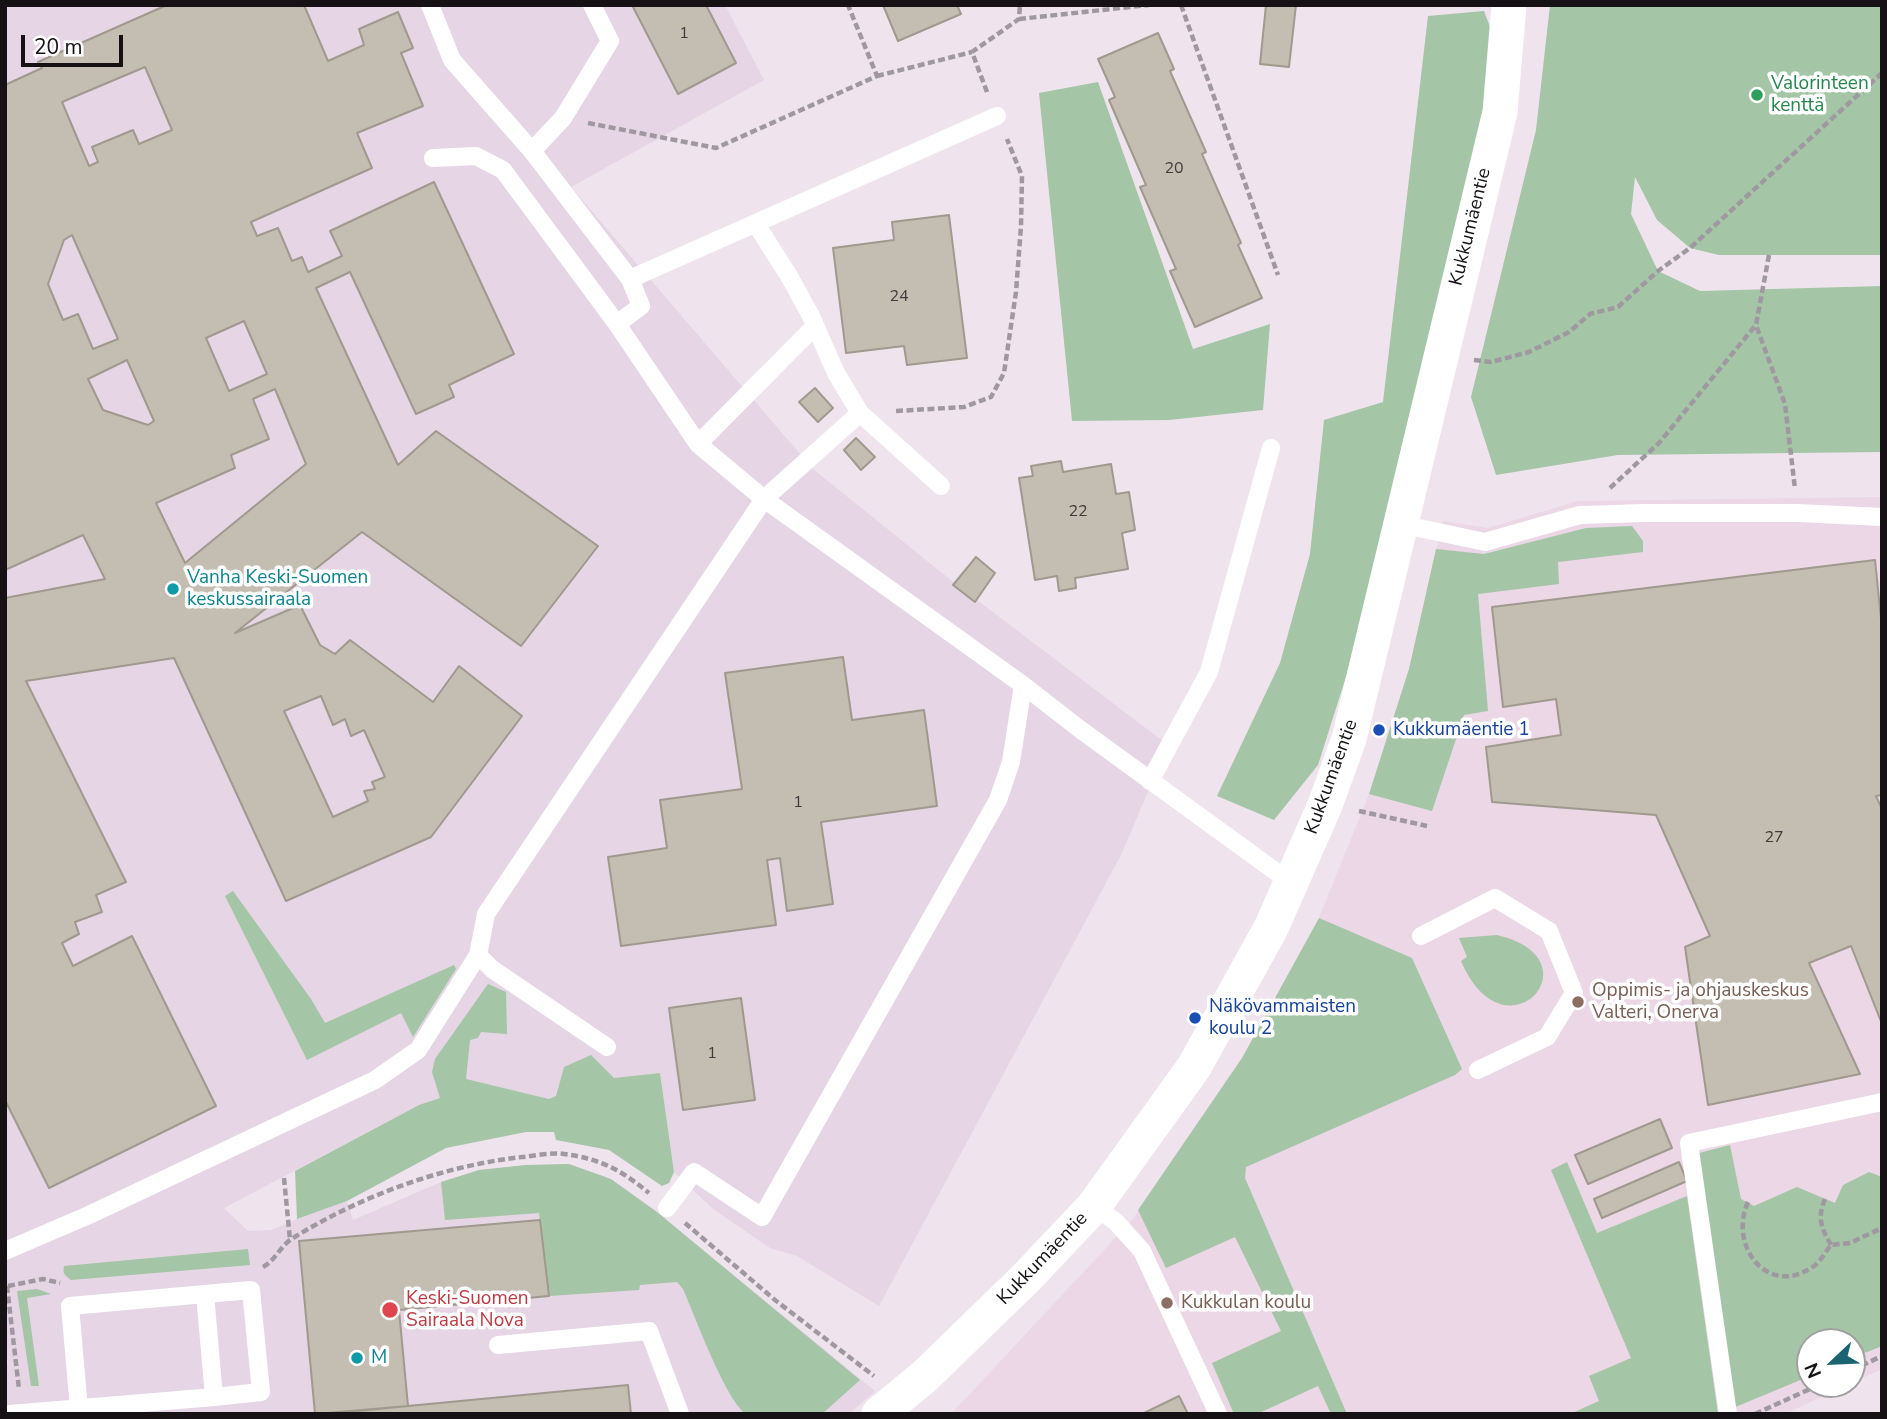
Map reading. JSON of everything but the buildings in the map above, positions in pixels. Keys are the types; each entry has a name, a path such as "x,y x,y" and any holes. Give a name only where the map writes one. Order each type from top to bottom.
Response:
{"street":[{"name":"Kukkumäentie","path":"890,1405 925,1376 1009,1295 1094,1206 1194,1068 1271,928 1325,805 1349,739 1500,112 1508,5"}],"lane":[{"path":"430,5 452,60 532,151 630,279 641,306 617,324"},
{"path":"532,151 563,118 610,41 592,5"},
{"path":"630,279 997,116"},
{"path":"433,158 476,156 503,170 617,324 698,444 764,499 1290,882"},
{"path":"756,224 789,276 836,373 860,413 941,486"},
{"path":"698,444 815,326"},
{"path":"5,1251 89,1215 375,1080 418,1050 478,955 486,914 764,499 860,413"},
{"path":"1150,780 1209,672 1271,447"},
{"path":"1400,524 1485,542 1580,515 1798,513 1882,517"},
{"path":"667,1208 694,1172 762,1217 999,800 1011,762 1023,685"},
{"path":"1421,936 1495,898 1549,931 1574,993 1547,1037 1478,1070"},
{"path":"478,955 492,969 607,1046"},
{"path":"1728,1414 1689,1143 1882,1102"},
{"path":"1094,1206 1116,1222 1142,1251 1218,1414"},
{"path":"16,1413 79,1409 261,1392 251,1290 70,1306 79,1409"},
{"path":"205,1294 214,1396"},
{"path":"498,1346 649,1331 680,1414"}],"path":[{"path":"848,5 877,76"},
{"path":"1019,19 1020,5"},
{"path":"563,118 716,148 877,76 972,52 1019,19 1149,5"},
{"path":"1181,5 1278,275"},
{"path":"860,413 964,407 991,397 1004,373 1017,292 1022,176 972,52"},
{"path":"1466,359 1491,362 1530,352 1569,332 1590,314 1618,307 1658,271 1690,248 1882,73"},
{"path":"1580,515 1660,443 1756,325 1769,255"},
{"path":"1756,325 1785,404 1798,513"},
{"path":"253,1268 266,1267 290,1240 349,1208 403,1185 484,1161 561,1153 596,1161 624,1173 775,1300 890,1405"},
{"path":"284,1178 290,1240"},
{"path":"1825,1199 1821,1209 1820,1226 1831,1245"},
{"path":"1748,1202 1743,1213 1743,1241 1755,1264 1774,1276 1797,1274 1815,1265 1831,1245 1850,1243 1882,1228"},
{"path":"16,1413 6,1287 43,1279 69,1286"},
{"path":"1866,1363 1882,1356"},
{"path":"1755,1414 1796,1395"}],"shaded area":[{"path":"5,5 725,5 764,80 571,187 813,469 952,581 1168,745 1121,855 879,1306 797,1256 770,1248 713,1209 674,1172 660,1073 614,1078 564,1067 556,1096 549,1099 466,1080 440,1098 419,1105 224,1208 248,1231 272,1230 347,1201 353,1220 441,1182 479,1170 569,1164 611,1179 657,1212 875,1391 849,1414 5,1414 5,1364 8,1363 5,1346"},
{"name":"Oppimis- ja ohjauskeskus Valteri, Onerva","path":"1882,497 1882,1369 1866,1376 1866,1328 1796,1328 1796,1398 1819,1398 1785,1414 951,1414 1132,1220 1242,1058 1304,946 1319,918 1369,794 1409,669 1443,521 1488,528 1578,501"}],"green space":[{"path":"1550,5 1882,5 1882,255 1719,255 1690,248 1657,220 1635,177 1631,214 1658,271 1700,291 1882,286 1882,452 1618,455 1496,475 1471,397 1536,130"},
{"path":"1484,11 1493,35 1483,115 1351,661 1318,765 1274,820 1217,796 1280,663 1310,554 1324,420 1383,402 1428,16"},
{"path":"1098,82 1193,349 1270,324 1263,410 1169,420 1072,421 1039,93"},
{"path":"1632,526 1643,541 1643,552 1558,562 1559,584 1478,594 1488,711 1464,715 1432,811 1369,794 1409,669 1436,549 1484,554 1586,528"},
{"path":"233,891 311,999 325,1023 454,965 456,969 413,1037 401,1013 307,1060 225,896"},
{"path":"1319,918 1412,958 1462,1069 1455,1075 1246,1167 1245,1178 1347,1414 1331,1414 1318,1386 1257,1414 1234,1414 1212,1363 1281,1331 1235,1237 1166,1268 1138,1210 1242,1058"},
{"path":"1497,935 1527,947 1541,964 1542,981 1534,996 1519,1004 1500,1004 1479,990 1461,961 1467,957 1459,938"},
{"path":"488,984 506,992 507,1034 481,1032 478,1038 470,1040 466,1079 549,1099 556,1096 564,1067 591,1055 614,1078 660,1073 674,1172 669,1183 662,1186 609,1150 556,1140 554,1132 526,1132 446,1148 347,1201 297,1219 295,1171 419,1105 440,1098 432,1072 435,1059"},
{"path":"1730,1145 1741,1199 1754,1206 1797,1187 1835,1203 1843,1185 1869,1172 1882,1177 1882,1346 1866,1352 1866,1328 1796,1328 1796,1382 1733,1408 1699,1153"},
{"path":"1567,1162 1597,1233 1687,1196 1718,1414 1570,1414 1599,1401 1589,1376 1631,1358 1551,1170"},
{"path":"569,1164 611,1179 657,1212 860,1380 822,1414 746,1414 720,1375 683,1289 677,1282 640,1285 639,1290 549,1296 539,1213 445,1220 441,1182 479,1170"},
{"path":"248,1249 250,1265 71,1280 64,1271 64,1266"},
{"path":"37,1289 51,1294 27,1298 39,1386 31,1386 17,1291"}],"place":[{"name":"Valorinteen kenttä","path":"1757,95"},
{"name":"Vanha Keski-Suomen keskussairaala","path":"173,589"},
{"name":"Kukkumäentie 1","path":"1379,730"},
{"name":"Oppimis- ja ohjauskeskus Valteri, Onerva","path":"1578,1002"},
{"name":"Näkövammaisten koulu 2","path":"1195,1018"},
{"name":"Kukkulan koulu","path":"1167,1303"},
{"name":"Keski-Suomen Sairaala Nova","path":"390,1310"},
{"name":"M","path":"357,1358"}]}
